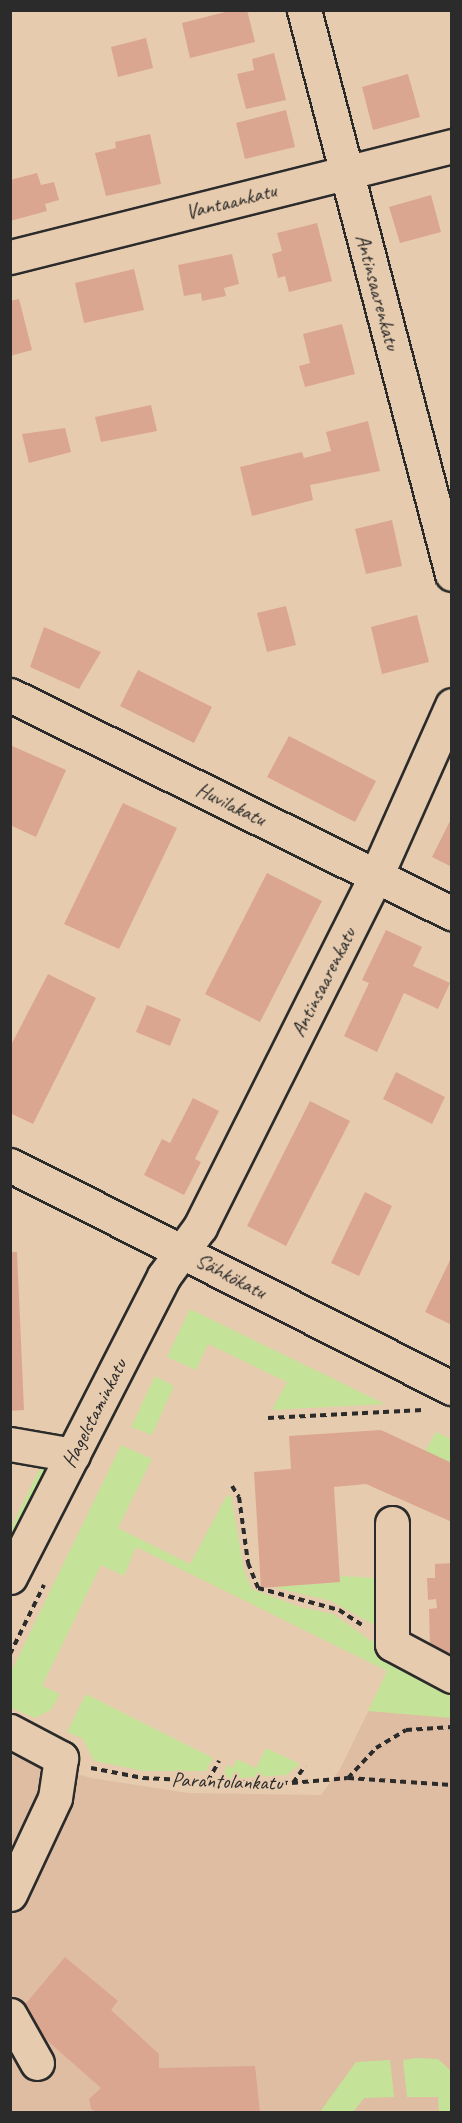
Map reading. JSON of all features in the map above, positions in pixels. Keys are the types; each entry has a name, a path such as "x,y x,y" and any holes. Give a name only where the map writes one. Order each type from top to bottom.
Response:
{"street":[{"name":"Antinsaarenkatu","path":"304,10 452,574"},
{"name":"Vantaankatu","path":"10,257 452,146"},
{"name":"Huvilakatu","path":"10,695 452,914"},
{"name":"Antinsaarenkatu","path":"182,1252 200,1227 376,876 452,705"},
{"name":"Sähkökatu","path":"10,1165 452,1388"},
{"name":"Hagelstaminkatu","path":"10,1577 164,1276 182,1252"},
{"path":"10,1444 73,1455"},
{"path":"392,1524 392,1644 452,1676"},
{"path":"10,1894 55,1798 61,1758 16,1735"},
{"path":"10,2015 37,2062"}],"path":[{"path":"268,1418 426,1409"},
{"path":"232,1486 239,1497 248,1563 258,1588 339,1610 392,1644"},
{"path":"348,1778 376,1748 406,1731 452,1727"},
{"name":"Parantolankatu","path":"61,1758 94,1769 143,1778 292,1783 348,1778 452,1785"},
{"path":"208,1781 219,1761"},
{"path":"292,1783 304,1766"}],"shaded area":[{"path":"388,1671 451,1693 451,2112 11,2112 10,1755 91,1778 188,1793 321,1795 340,1769"}],"green space":[{"path":"190,1309 385,1404 272,1410 287,1382 208,1344 196,1370 167,1357"},
{"path":"155,1376 174,1386 152,1435 131,1427"},
{"path":"436,1432 451,1439 451,1463 425,1451"},
{"path":"121,1445 152,1459 118,1528 190,1564 227,1495 231,1496 244,1570 252,1589 300,1607 333,1614 370,1640 451,1685 451,1718 368,1711 387,1671 136,1547 124,1576 101,1565 42,1686 60,1694 51,1710 35,1718 11,1708 10,1674"},
{"path":"28,1461 43,1463 45,1474 11,1545 11,1528 40,1468"},
{"path":"340,1576 379,1578 376,1626 331,1601 273,1587 340,1582"},
{"path":"86,1694 213,1758 206,1771 144,1771 94,1761 83,1739 67,1732"},
{"path":"266,1748 300,1764 287,1775 228,1779 223,1775 227,1765 233,1768 237,1759 256,1768"},
{"path":"438,2059 450,2070 451,2112 439,2112 438,2097 407,2097 403,2060"},
{"path":"390,2060 394,2097 364,2098 353,2112 320,2112 356,2062"}],"building":[{"path":"233,10 247,10 255,42 190,58 182,23"},
{"path":"146,38 153,68 118,77 111,47"},
{"path":"274,53 286,100 246,109 237,74 254,70 252,59"},
{"path":"408,74 420,117 373,130 362,87"},
{"path":"286,110 295,147 245,159 236,123"},
{"path":"150,134 161,184 106,196 95,153 116,148 115,142"},
{"path":"37,173 41,185 54,182 59,200 45,204 47,211 10,221 10,180"},
{"path":"431,195 441,232 400,243 389,207"},
{"path":"317,223 332,281 289,292 285,276 278,278 272,254 282,251 277,233"},
{"path":"232,254 239,284 224,288 226,296 202,301 201,293 184,296 178,265"},
{"path":"134,269 144,310 84,323 75,283"},
{"path":"19,299 32,350 10,356 10,301"},
{"path":"342,324 355,374 305,387 299,366 310,363 303,334"},
{"path":"151,405 157,431 101,442 95,417"},
{"path":"368,421 380,471 310,485 313,500 252,516 240,467 302,452 304,458 331,451 326,432"},
{"path":"65,428 71,452 29,463 22,434"},
{"path":"392,520 402,566 366,574 355,529"},
{"path":"286,606 296,645 267,652 257,613"},
{"path":"417,615 429,662 382,674 371,627"},
{"path":"44,627 101,652 79,689 30,667"},
{"path":"138,670 212,707 194,743 120,706"},
{"path":"289,736 376,781 355,822 267,777"},
{"path":"10,745 66,770 36,837 10,825"},
{"path":"123,803 177,828 119,949 64,924"},
{"path":"452,817 452,867 432,857"},
{"path":"267,873 322,901 260,1022 205,994"},
{"path":"386,930 422,947 413,966 450,983 438,1009 404,993 377,1052 344,1036 369,983 362,980"},
{"path":"48,974 96,998 33,1124 10,1113 10,1047"},
{"path":"147,1005 181,1019 170,1046 136,1032"},
{"path":"396,1072 445,1097 432,1124 383,1099"},
{"path":"193,1098 219,1111 195,1159 201,1162 184,1195 144,1175 162,1139 170,1143"},
{"path":"310,1101 350,1121 286,1246 247,1226"},
{"path":"365,1192 392,1206 359,1276 331,1263"},
{"path":"10,1252 17,1252 24,1410 10,1411"},
{"path":"452,1256 452,1325 425,1312"},
{"path":"381,1430 452,1463 452,1522 366,1484 334,1487 340,1582 261,1588 254,1472 291,1469 289,1436"},
{"path":"452,1563 452,1659 437,1659 437,1646 430,1647 429,1609 437,1608 436,1599 428,1600 427,1578 435,1578 435,1564"},
{"path":"65,1957 118,2001 111,2010 159,2054 159,2068 255,2066 260,2112 97,2112 91,2109 89,2099 101,2088 17,2014"}]}
